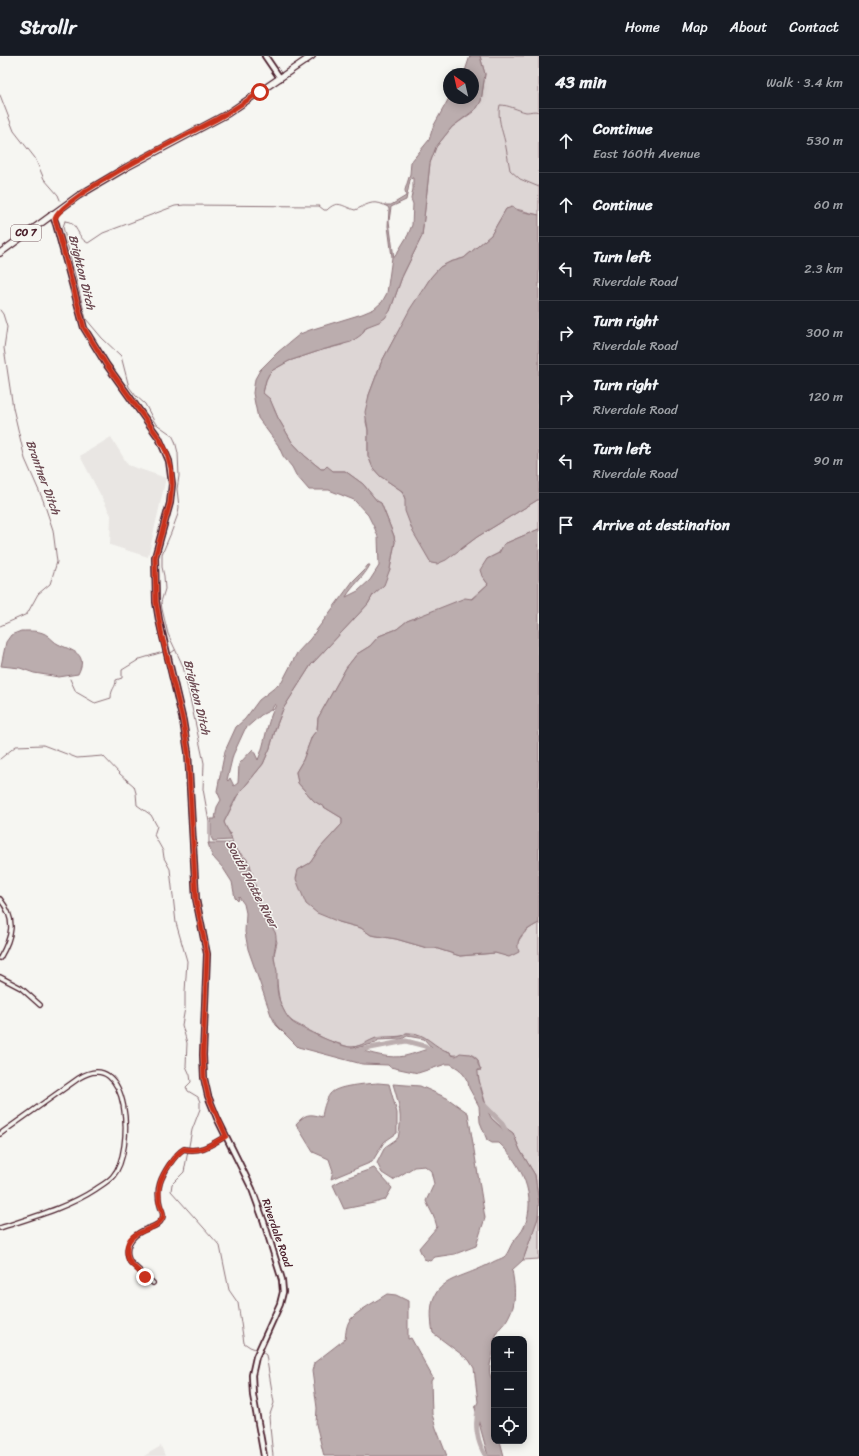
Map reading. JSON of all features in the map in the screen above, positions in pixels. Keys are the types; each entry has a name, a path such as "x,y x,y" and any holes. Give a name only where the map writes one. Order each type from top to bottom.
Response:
{"main road":[{"path":"54,216 71,201 127,167 227,114 312,56"},
{"name":"CO 7","path":"0,253 54,216"}],"street":[{"path":"265,56 280,78"},
{"name":"Riverdale Road","path":"54,216 84,328 98,352 159,438 166,451 171,468 172,484 170,503 155,557 156,602 162,636 183,721 188,752 196,900 207,954 203,1054 204,1078 208,1096 252,1189 282,1280 282,1296 280,1304 253,1366 253,1395 264,1456"},
{"path":"0,900 8,912 12,925 9,941 0,958"},
{"path":"0,977 21,988 40,1005"},
{"path":"0,1134 83,1076 92,1073 104,1074 110,1077 117,1085 125,1107 126,1135 122,1158 117,1172 110,1179 70,1204 0,1228"},
{"path":"153,1282 130,1262 127,1247 129,1242 134,1236 145,1229 157,1225 163,1218 164,1213 160,1204 159,1184 176,1155 184,1149 206,1148 226,1136"}],"shaded area":[{"path":"480,56 539,56 539,215 518,209 506,209 491,235 464,258 440,267 431,277 381,363 369,395 366,422 368,430 368,455 373,468 380,476 402,491 405,499 460,550 477,537 539,499 539,529 504,544 499,553 487,559 482,576 488,584 471,599 407,621 397,629 379,636 370,646 357,654 346,668 318,718 317,730 312,736 303,760 296,772 298,783 314,801 342,818 342,824 321,847 310,863 298,870 339,922 361,928 371,935 396,939 427,948 435,948 460,956 495,953 509,956 524,933 539,923 539,1204 535,1175 520,1150 513,1133 507,1129 508,1132 505,1133 502,1128 491,1118 488,1112 477,1073 478,1070 481,1070 476,1058 466,1054 451,1055 450,1052 444,1051 417,1034 406,1033 402,1036 377,1038 366,1044 349,1047 327,1040 293,1022 287,1017 280,1003 278,991 274,955 277,942 270,925 262,915 250,865 246,858 234,848 230,833 224,822 237,796 263,764 283,709 311,665 368,604 378,590 390,569 395,542 381,503 377,501 363,484 345,471 321,469 305,456 292,442 278,418 270,400 263,393 266,380 273,370 289,361 342,345 364,331 366,327 390,311 402,277 422,236 430,163 436,147 452,127 473,112 479,104 481,101 485,74"},
{"path":"111,437 128,465 166,478 148,557 110,545 111,515 80,456"},
{"path":"539,1214 539,1259 523,1260"},
{"path":"161,1446 165,1456 144,1456"}],"water":[{"path":"470,56 480,56 485,74 481,101 477,108 452,127 436,147 430,163 422,236 402,277 390,311 385,318 379,322 366,327 361,335 351,342 289,361 273,370 266,380 263,393 270,399 278,418 292,442 305,456 321,469 324,469 327,466 333,471 345,471 363,484 377,501 381,503 395,542 390,569 384,585 373,595 368,604 311,665 283,709 263,764 237,796 224,822 232,840 213,841 211,837 211,819 215,819 217,807 221,800 217,791 225,751 236,727 245,719 259,700 282,682 297,653 310,639 353,581 368,565 370,565 365,574 351,589 346,597 358,591 370,580 379,566 378,537 368,515 354,500 329,490 309,490 296,475 292,467 283,456 278,445 258,418 253,393 255,379 260,370 278,352 300,334 362,314 374,309 382,302 387,293 392,257 388,226 389,209 384,205 391,205 406,196 405,190 410,174 411,162 429,140 433,127 446,104 479,104 479,68 466,68","holes":["412,178 413,189 411,199 413,204 412,225 408,235 394,258 389,221 391,207 406,200 410,180","275,704 276,705 270,718 258,760 253,749 239,764 238,783 234,786 230,778 228,781 227,780 233,755 245,729 261,715 271,710"]},
{"path":"512,207 520,211 539,215 539,499 477,537 446,560 437,564 431,563 413,532 405,511 405,499 402,491 380,476 373,468 368,456 368,430 365,412 369,395 381,363 410,309 431,277 440,267 464,258 491,235 506,209"},
{"path":"539,529 539,923 523,934 518,942 519,952 509,957 495,953 460,956 435,948 427,948 396,939 371,935 361,928 339,922 317,913 306,904 296,879 298,870 310,863 321,847 342,824 342,818 314,801 298,783 296,772 303,760 312,736 317,730 318,718 346,668 357,654 370,646 379,636 397,629 407,621 465,598 472,599 488,584 482,576 480,570 487,559 499,553 504,544"},
{"path":"21,631 35,631 45,634 57,643 77,654 81,661 81,667 78,674 59,677 34,673 20,668 1,666 6,642 11,635"},
{"path":"208,843 232,843 235,849 250,865 262,915 275,932 276,938 274,958 277,971 279,1000 288,1018 292,1022 322,1038 348,1047 359,1046 379,1037 399,1037 406,1033 415,1033 450,1052 451,1055 456,1056 460,1053 470,1054 478,1060 481,1070 478,1070 479,1080 490,1116 505,1133 508,1132 506,1128 513,1133 520,1150 535,1175 539,1204 538,1218 523,1260 512,1270 515,1293 513,1307 496,1336 491,1336 491,1444 501,1444 504,1456 488,1456 475,1408 478,1402 474,1368 469,1360 433,1333 431,1314 433,1301 438,1291 445,1284 504,1257 522,1231 528,1216 529,1204 525,1181 520,1170 507,1151 499,1143 492,1143 487,1140 480,1122 479,1106 469,1088 468,1082 459,1069 451,1064 446,1064 418,1073 390,1067 388,1065 362,1064 298,1047 276,1025 271,1015 248,949 245,932 246,913 244,904 239,897 238,901 235,898 232,882 223,868 212,856","holes":["407,1036 424,1039 432,1048 399,1057 380,1055 356,1048 376,1043 378,1040 402,1039"]},
{"path":"378,1083 389,1084 397,1113 397,1133 384,1142 372,1162 331,1179 333,1171 329,1159 313,1152 296,1124 308,1115 322,1117 327,1100 330,1094 334,1091 345,1087"},
{"path":"393,1084 420,1086 447,1098 468,1113 485,1218 476,1246 455,1254 435,1257 430,1261 424,1259 419,1248 437,1227 426,1201 434,1184 431,1171 425,1166 414,1167 393,1180 382,1173 377,1163 385,1147 398,1138 400,1111"},
{"path":"374,1168 392,1188 385,1200 344,1209 333,1185 346,1178"},
{"path":"387,1294 396,1295 408,1301 408,1339 411,1338 433,1378 431,1381 432,1414 447,1456 324,1456 316,1424 317,1408 312,1371 314,1363 345,1339 346,1329 353,1317"}],"waterway":[{"name":"Brighton Ditch","path":"0,95 14,131 35,158 44,179 58,195 60,200"},
{"path":"539,112 526,112 500,105 499,110 500,124 510,170 520,179 539,187"},
{"path":"65,221 73,224 84,241 88,243 103,233 175,206 319,206 324,210 327,210 338,204 355,210 372,203 380,203 384,205"},
{"name":"Brighton Ditch","path":"65,221 63,227 86,319 102,338 121,356 129,387 145,404 155,423 172,435 178,453 179,476 177,489 179,507 178,514 162,554 165,589 161,602 168,634 183,666 204,763 203,789 209,822 209,843"},
{"name":"Brantner Ditch","path":"0,310 3,314 7,327 4,348 13,408 25,459 43,500 53,530 57,562 50,584 38,594 27,614 0,626"},
{"name":"Brighton Ditch","path":"171,653 175,650"},
{"path":"70,679 76,692 95,703 111,698 116,680 122,678 122,670 140,659 163,652"},
{"name":"Brantner Ditch","path":"0,759 16,746 43,745 77,758 103,756 134,786 137,805 151,815 157,826 154,835 163,851 164,858 170,869 176,923 187,961 185,1008 182,1025 187,1043 186,1066 191,1082 186,1087 188,1091 198,1097 200,1102 200,1109 192,1130 184,1172 172,1184 171,1191 220,1246 229,1290 238,1303 244,1343 258,1350"},
{"name":"South Platte River","path":"355,1051 406,1041 425,1046 433,1052"},
{"name":"South Platte River","path":"482,1103 501,1122 509,1137"},
{"name":"Brantner Ditch","path":"261,1351 266,1355 274,1403 269,1417 273,1456"},
{"name":"South Platte River","path":"479,1408 477,1414 477,1433 480,1445 486,1456"}],"route":[{"path":"145,1277 130,1262 127,1247 134,1236 145,1229 157,1225 163,1218 164,1213 161,1209 159,1192 159,1184 162,1177 176,1155 184,1149 196,1150 206,1148 226,1136 208,1096 204,1078 203,1054 207,954 196,900 187,738 162,636 156,602 154,564 157,547 170,503 172,488 171,468 159,438 106,364 90,340 80,320 55,219 58,212 87,190 227,114 260,92"}]}
